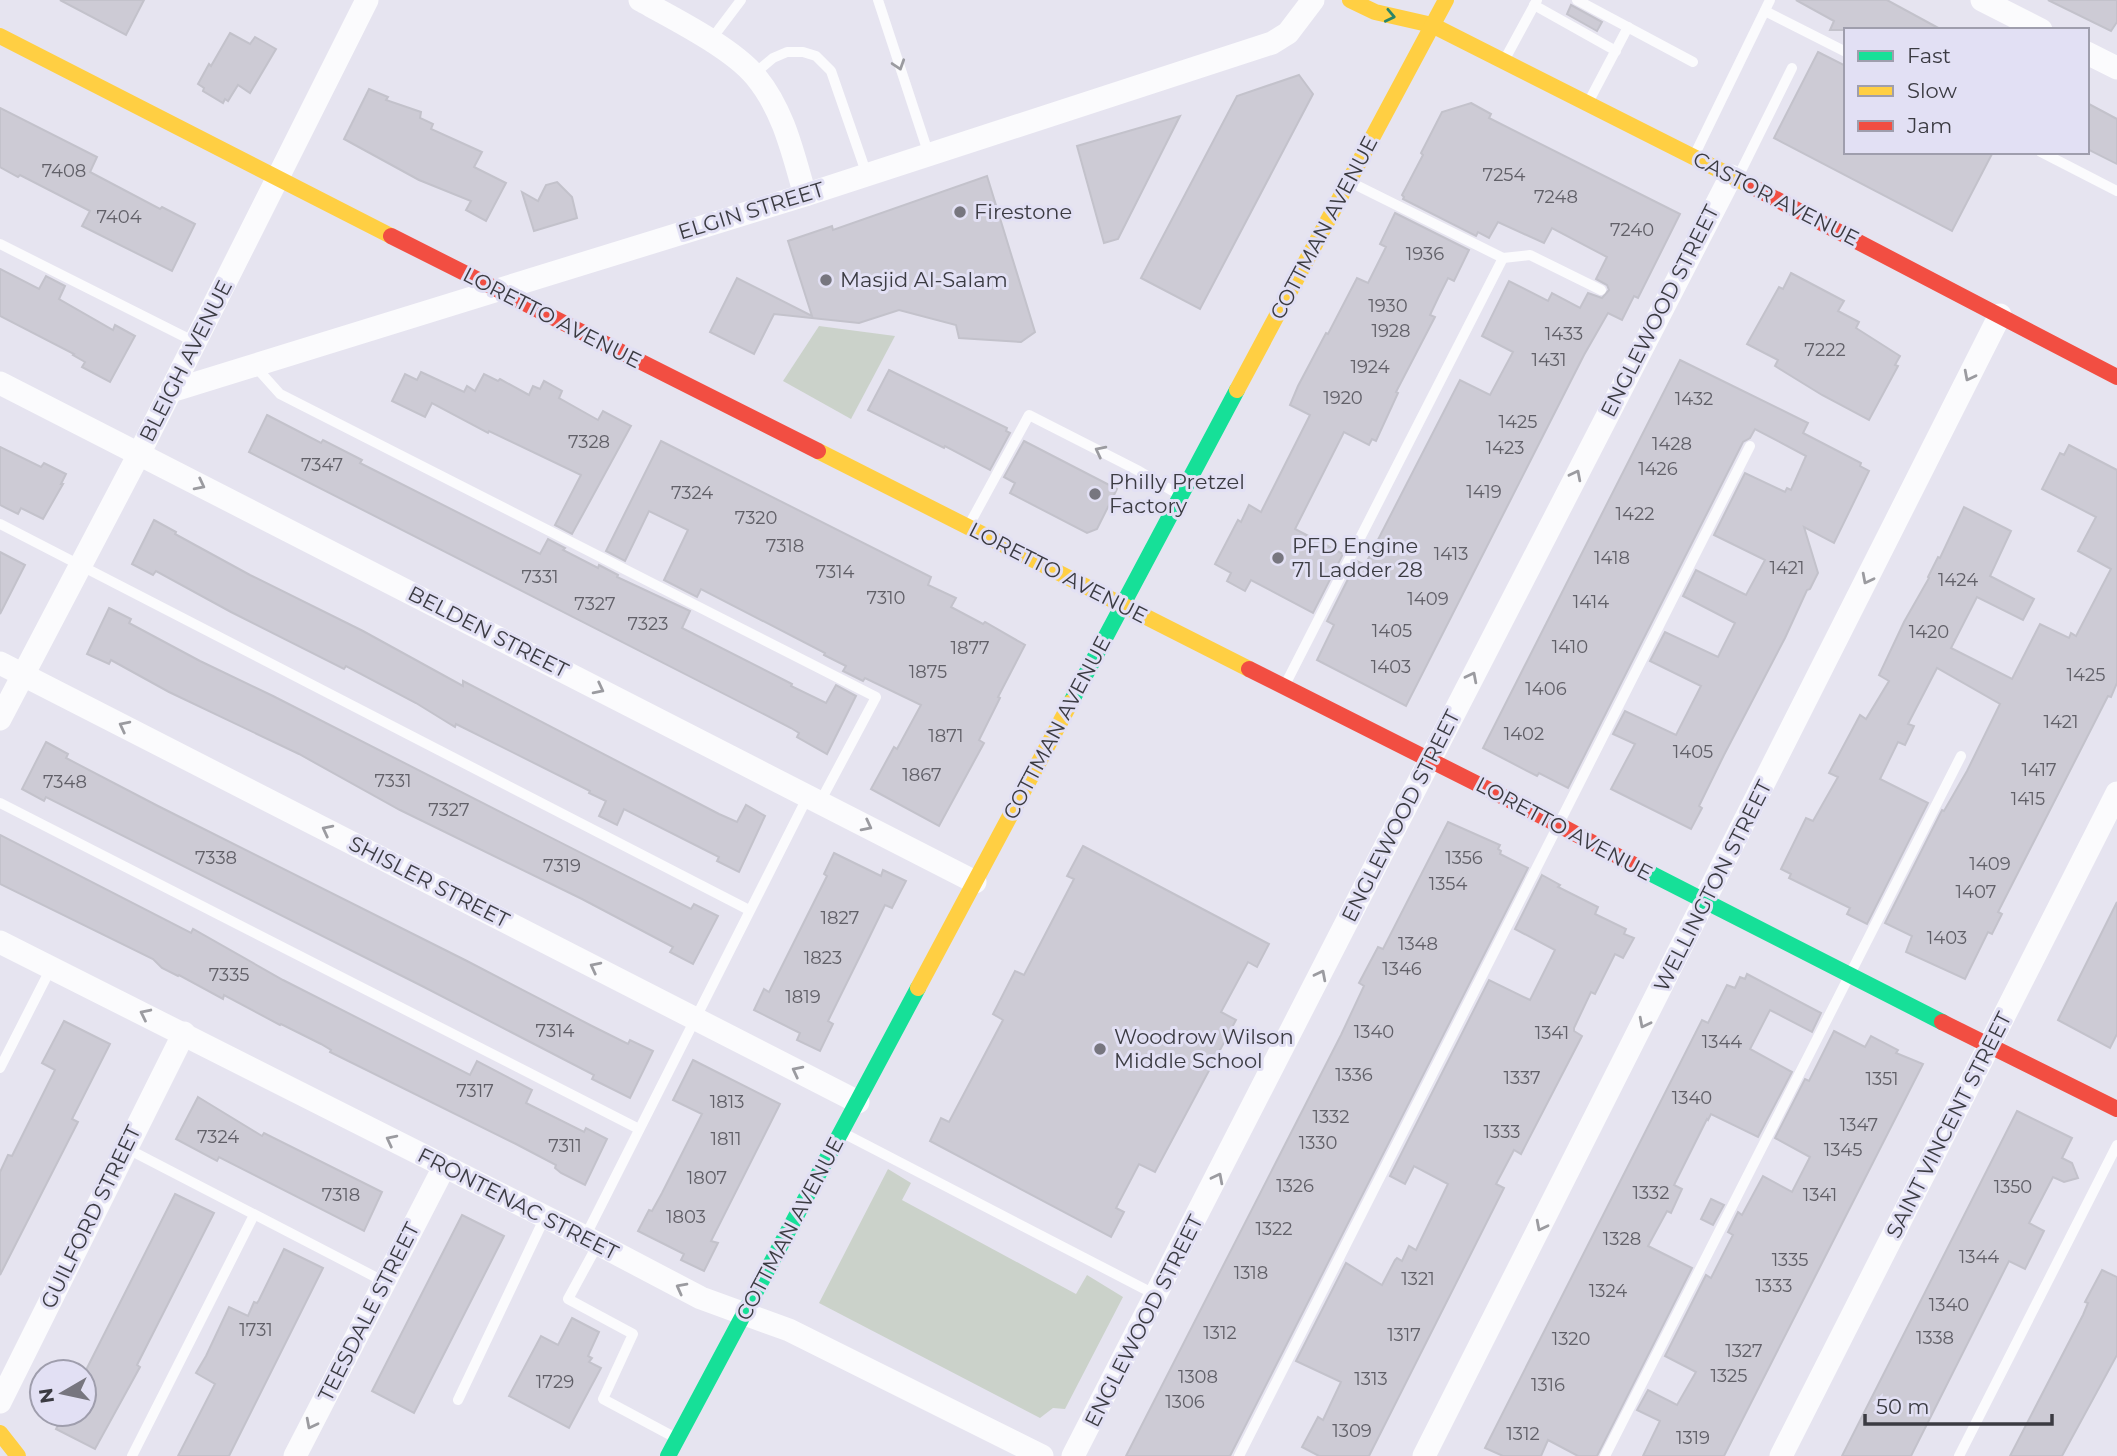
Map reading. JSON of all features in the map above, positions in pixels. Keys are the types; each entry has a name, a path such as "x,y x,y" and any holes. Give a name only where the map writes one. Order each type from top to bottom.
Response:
{"main road":[{"name":"CASTOR AVENUE","path":"1350,0 1375,12 1432,25 1694,156 2117,377"},
{"name":"CASTOR AVENUE","path":"1408,0 1432,25"},
{"name":"COTTMAN AVENUE","path":"668,1456 1446,0"},
{"name":"LORETTO AVENUE","path":"0,36 1559,825 1704,903 2117,1108"},
{"path":"0,1433 18,1456"}],"street":[{"name":"BLEIGH AVENUE","path":"0,719 139,454 367,0"},
{"path":"640,0 710,41 754,74 766,91 787,133 805,195"},
{"name":"ELGIN STREET","path":"171,391 805,195 1272,43 1288,33 1313,0"},
{"path":"1982,0 2037,28"},
{"path":"2089,54 2117,68"},
{"name":"ENGLEWOOD STREET","path":"1073,1456 1158,1296 1429,760 1734,178"},
{"name":"WELLINGTON STREET","path":"1424,1456 2000,315"},
{"name":"BELDEN STREET","path":"0,383 975,882"},
{"name":"SHISLER STREET","path":"0,663 858,1102"},
{"name":"SAINT VINCENT STREET","path":"1781,1456 2117,793"},
{"name":"FRONTENAC STREET","path":"0,942 592,1240 701,1298 789,1330 1042,1456"},
{"name":"GUILFORD STREET","path":"0,1402 184,1033"},
{"name":"TEESDALE STREET","path":"295,1456 444,1167"}],"lane":[{"path":"710,41 741,0"},
{"path":"878,0 929,155"},
{"path":"1577,0 1693,62"},
{"path":"1504,61 1536,3 1616,51"},
{"path":"1694,156 1768,3 1844,51"},
{"path":"1588,103 1628,27"},
{"path":"754,74 774,58 787,52 803,52 816,56 831,71 867,175"},
{"path":"1734,178 1792,68"},
{"path":"2045,154 2117,191"},
{"path":"1349,182 1503,258 1530,255 1601,290"},
{"path":"0,244 195,342"},
{"path":"1284,687 1503,258"},
{"path":"254,365 280,394 876,697 749,910 639,1129 568,1299 633,1334 603,1399 676,1438"},
{"path":"968,527 1029,415 1139,471 1181,496"},
{"path":"1238,1456 1750,446"},
{"path":"0,524 749,910"},
{"path":"1605,1456 1961,756"},
{"path":"0,803 639,1129"},
{"path":"0,1068 51,968"},
{"path":"841,1132 1158,1296"},
{"path":"1959,1456 2117,1145"},
{"path":"126,1148 384,1282"},
{"path":"132,1456 254,1214"},
{"path":"458,1400 545,1217"}],"shaded area":[{"path":"819,326 895,336 851,419 783,381"},
{"path":"888,1169 911,1183 902,1200 1076,1294 1087,1275 1123,1297 1065,1409 1053,1408 1040,1418 819,1303"}],"building":[{"path":"60,0 144,0 126,35"},
{"path":"1796,0 1887,0 1938,28 1830,30 1834,21"},
{"path":"2048,0 2117,0 2117,22 2111,31"},
{"path":"1571,5 1602,22 1597,31 1567,14"},
{"path":"230,33 250,44 255,37 276,49 250,93 238,85 228,101 225,99 223,103 203,91 204,88 198,84"},
{"path":"1818,52 1844,65 1844,154 1992,154 1952,231 1774,138"},
{"path":"1299,75 1313,94 1200,309 1141,278 1237,96"},
{"path":"369,89 388,97 386,100 421,112 420,118 433,124 431,129 482,152 474,167 506,183 486,221 466,210 471,201 419,180 344,139"},
{"path":"1471,103 1491,114 1489,118 1680,214 1638,298 1634,296 1622,320 1608,313 1584,355 1406,706 1317,660 1334,625 1327,621 1357,561 1365,565 1460,380 1490,395 1513,352 1482,336 1509,281 1548,301 1552,293 1580,308 1588,293 1602,298 1609,290 1607,285 1596,279 1607,257 1552,228 1544,243 1498,222 1489,238 1478,232 1476,236 1403,199 1402,195 1442,112"},
{"path":"2089,104 2117,119 2117,164 2089,150"},
{"path":"0,108 97,157 90,172 195,224 172,271 82,226 90,211 0,167"},
{"path":"1180,116 1118,239 1104,243 1077,146"},
{"path":"987,176 1035,332 1021,342 959,338 956,325 899,310 859,323 774,314 754,354 710,332 737,278 812,316 788,241 832,226 833,230"},
{"path":"557,182 572,197 577,218 534,231 522,192 538,201 546,185"},
{"path":"1395,213 1469,250 1454,281 1448,278 1439,296 1430,315 1435,317 1396,392 1398,393 1376,441 1372,439 1369,445 1344,432 1295,529 1343,554 1313,613 1251,580 1245,591 1227,581 1231,573 1215,564 1249,505 1261,512 1310,415 1290,405 1298,386 1357,278 1368,283 1386,247 1380,244"},
{"path":"0,269 39,289 46,276 65,286 59,299 113,330 115,325 135,336 110,382 82,367 85,362 74,354 0,316"},
{"path":"1791,273 1844,301 1838,311 1859,322 1856,328 1900,356 1895,365 1898,366 1869,420 1775,366 1778,360 1747,344 1779,287 1783,289"},
{"path":"1680,360 1808,423 1803,433 1861,463 1860,466 1869,471 1834,543 1804,527 1818,573 1724,755 1691,829 1611,789 1635,744 1613,734 1625,711 1676,735 1701,686 1650,661 1665,632 1718,657 1735,623 1683,596 1696,570 1746,595 1765,560 1714,535 1745,473 1785,492 1787,488 1791,490 1806,456 1755,429 1750,438 1743,442 1568,788 1539,773 1537,776 1483,748"},
{"path":"889,370 1007,428 1006,431 1010,433 990,470 868,410"},
{"path":"421,372 464,392 467,386 475,391 484,374 498,381 500,379 529,395 533,386 540,389 544,381 562,391 559,398 598,420 603,411 631,426 572,534 555,525 581,475 489,431 488,433 432,403 425,417 392,401 405,374 417,380"},
{"path":"267,415 321,443 323,440 362,460 360,463 540,554 548,539 598,568 599,565 618,575 617,577 690,611 682,628 826,703 836,685 856,696 827,754 797,737 799,733 791,728 249,452"},
{"path":"661,441 931,577 928,585 956,598 951,607 983,624 985,622 1025,645 979,740 984,743 939,826 871,789 921,705 865,678 863,681 843,671 846,666 824,655 825,653 701,589 697,597 664,580 688,530 649,511 625,561 606,551"},
{"path":"1024,441 1117,489 1097,529 1087,533 1010,493 1015,483 1004,477"},
{"path":"2069,445 2117,470 2117,683 1998,912 2002,914 1992,934 1988,932 1965,979 1906,952 1912,936 1885,923 2000,704 1937,668 1908,724 1914,726 1905,745 1898,742 1880,779 1928,803 1867,924 1847,914 1850,908 1789,878 1791,874 1781,869 1806,818 1813,821 1838,777 1829,773 1860,715 1866,719 1889,681 1879,675 1964,507 2011,531 1990,576 2034,599 2023,620 1977,597 1951,648 2012,679 2040,624 2069,638 2071,633 2076,636 2111,569 2078,551 2096,517 2042,489 2060,453 2064,455"},
{"path":"0,447 41,467 44,463 66,474 43,519 21,508 18,514 0,505"},
{"path":"154,520 250,575 363,631 463,686 463,681 719,814 737,822 746,805 765,816 739,872 717,861 719,857 624,809 617,825 599,816 606,801 589,793 590,791 456,724 455,727 346,666 344,669 156,571 153,575 132,564"},
{"path":"0,552 25,565 0,614"},
{"path":"109,608 131,619 129,623 200,661 691,909 694,904 718,916 693,964 670,952 673,947 400,810 299,754 169,692 111,660 109,664 87,654"},
{"path":"46,742 68,754 66,758 158,806 628,1044 630,1040 653,1051 630,1098 592,1079 594,1075 422,986 46,797 44,801 22,789"},
{"path":"1448,822 1500,845 1500,854 1528,868 1230,1456 1126,1456 1341,1035 1364,986 1359,983 1378,947 1383,949"},
{"path":"0,835 191,933 193,929 283,980 470,1075 477,1061 532,1090 526,1103 584,1132 586,1128 607,1139 585,1185 561,1173 555,1168 556,1165 516,1144 330,1052 331,1050 321,1044 224,995 223,999 162,968 153,959 0,884"},
{"path":"1083,846 1269,944 1257,967 1248,962 1221,1012 1236,1020 1155,1172 1139,1164 1116,1208 1124,1212 1111,1237 930,1141 941,1118 949,1122 1003,1020 993,1014 1015,971 1024,975 1074,879 1067,876"},
{"path":"834,853 881,876 883,870 906,881 892,908 885,905 828,1021 833,1024 820,1051 797,1040 800,1033 754,1010 764,989 769,992 827,876 824,874"},
{"path":"1542,875 1560,885 1558,887 1598,907 1595,914 1626,929 1624,934 1634,938 1623,958 1615,954 1595,994 1591,992 1574,1028 1574,1031 1582,1036 1521,1154 1514,1150 1496,1184 1504,1188 1369,1456 1319,1456 1302,1447 1318,1417 1323,1420 1341,1382 1296,1361 1346,1263 1382,1285 1395,1260 1397,1258 1402,1261 1409,1246 1416,1250 1448,1184 1414,1166 1405,1184 1390,1176 1489,980 1530,1000 1555,950 1515,929"},
{"path":"2117,902 2117,1034 2110,1048 2058,1020"},
{"path":"1747,974 1821,1013 1812,1032 1770,1010 1750,1049 1792,1072 1758,1137 1711,1114 1707,1119 1674,1185 1682,1189 1671,1213 1667,1211 1648,1246 1692,1268 1597,1456 1578,1456 1548,1440 1541,1456 1503,1456 1485,1448 1702,1020 1708,1023 1727,985 1735,988 1740,977 1745,979"},
{"path":"64,1021 110,1044 72,1119 78,1122 0,1275 0,1172 8,1155 12,1156 55,1070 42,1063"},
{"path":"1834,1031 1865,1047 1871,1036 1898,1050 1896,1053 1923,1064 1724,1456 1643,1456 1660,1421 1637,1410 1648,1390 1677,1405 1696,1372 1665,1356 1706,1275 1711,1278 1733,1235 1728,1232 1738,1212 1742,1215 1763,1176 1792,1192 1810,1157 1775,1138 1805,1079 1809,1081"},
{"path":"693,1060 780,1104 711,1241 718,1243 704,1271 681,1260 684,1254 638,1231 662,1193 702,1114 673,1100"},
{"path":"198,1097 262,1136 264,1133 382,1192 364,1231 219,1157 217,1161 176,1139"},
{"path":"2017,1111 2072,1138 2062,1158 2072,1163 2078,1178 2064,1182 2053,1177 2029,1223 2044,1231 2025,1269 2009,1261 1911,1456 1842,1456"},
{"path":"175,1194 214,1213 137,1365 140,1367 95,1449 56,1429 98,1428 98,1358 92,1358"},
{"path":"1711,1199 1724,1205 1713,1225 1701,1219"},
{"path":"462,1215 504,1236 414,1413 372,1391"},
{"path":"284,1249 323,1268 229,1456 178,1456 215,1384 196,1373 229,1307 248,1316 254,1302 259,1300"},
{"path":"2102,1270 2117,1277 2117,1355 2062,1456 2010,1456 2083,1315 2088,1303 2085,1302"},
{"path":"572,1318 599,1332 588,1356 592,1358 589,1362 601,1368 569,1428 509,1396 541,1336 558,1345"}],"traffic: fast":[{"path":"1071,702 1237,390"},
{"path":"1642,869 1942,1022"},
{"path":"668,1456 918,988"}],"traffic: slow":[{"path":"1350,0 1375,12 1432,25 1749,185"},
{"path":"1237,390 1446,0"},
{"path":"0,36 391,236"},
{"path":"818,451 1249,669"},
{"path":"918,988 1071,702"},
{"path":"0,1433 18,1456"}],"traffic: jam":[{"path":"1749,185 2117,377"},
{"path":"391,236 818,451"},
{"path":"1249,669 1642,869"},
{"path":"1942,1022 2117,1109"}],"place":[{"name":"Firestone","path":"960,212"},
{"name":"Masjid Al-Salam","path":"826,280"},
{"name":"Philly Pretzel Factory","path":"1095,494"},
{"name":"PFD Engine 71 Ladder 28","path":"1278,558"},
{"name":"Woodrow Wilson Middle School","path":"1100,1049"}]}
